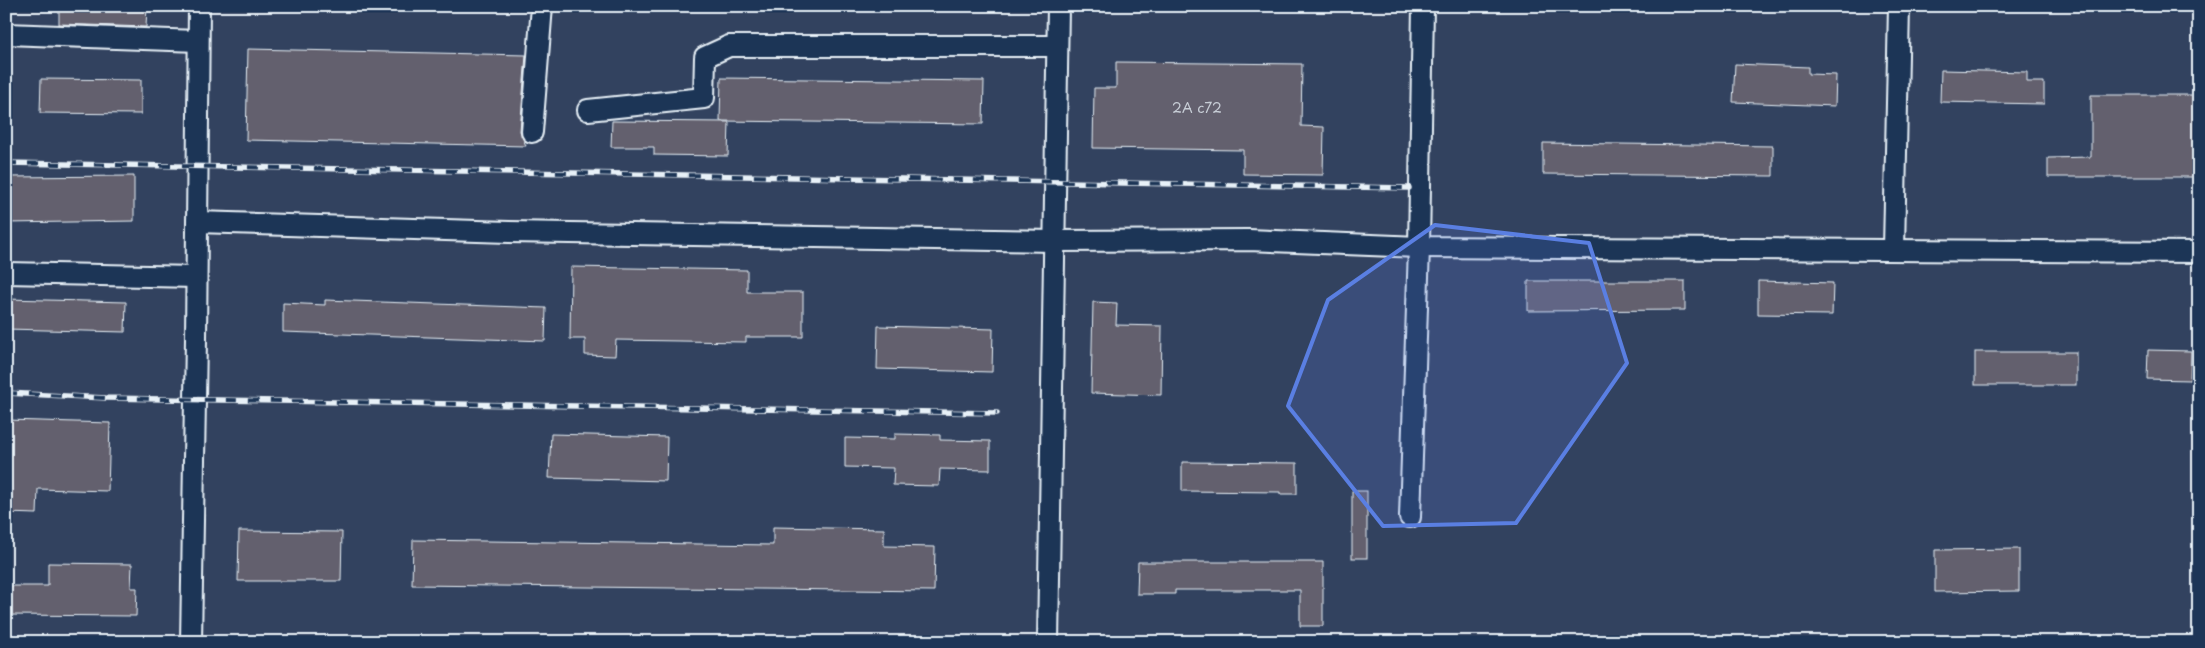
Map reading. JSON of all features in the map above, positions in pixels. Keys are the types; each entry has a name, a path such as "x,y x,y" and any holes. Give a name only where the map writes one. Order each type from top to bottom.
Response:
{"lane":[{"path":"190,642 199,6"},
{"path":"532,132 542,6"},
{"path":"1048,642 1058,6"},
{"path":"1410,517 1419,247 1423,6"},
{"path":"1894,249 1899,6"},
{"path":"6,34 198,41"},
{"path":"588,110 704,98 705,57 730,46 1058,46"},
{"path":"197,222 509,232 1054,242 1249,240 1419,247 2199,252"},
{"path":"6,273 196,277"}],"highlighted area":[{"path":"1435,225 1589,243 1627,363 1516,523 1383,526 1288,406 1328,300"}],"shaded area":[{"path":"6,6 2199,6 2199,642 6,642"}],"building":[{"path":"59,6 147,6 146,27 59,24"},
{"path":"248,49 526,55 520,131 526,146 246,140"},
{"path":"1116,62 1302,64 1301,126 1324,127 1323,175 1243,174 1243,150 1093,148 1094,88 1116,88"},
{"path":"1735,64 1808,67 1808,74 1836,75 1835,106 1733,102"},
{"path":"1941,70 2027,72 2027,82 2044,82 2044,104 1940,102"},
{"path":"721,78 984,81 983,124 720,121"},
{"path":"41,79 141,80 141,114 40,113"},
{"path":"2091,95 2199,95 2199,177 2048,177 2048,158 2091,157"},
{"path":"612,121 729,122 728,156 654,155 654,147 611,147"},
{"path":"1543,143 1773,146 1773,176 1543,174"},
{"path":"134,176 134,221 6,223 6,177"},
{"path":"571,267 747,270 747,292 803,292 803,337 746,337 746,342 616,340 615,356 585,355 585,339 570,339"},
{"path":"1528,281 1685,281 1685,310 1528,311"},
{"path":"1758,281 1833,283 1832,315 1758,314"},
{"path":"6,299 126,302 125,332 6,329"},
{"path":"325,300 546,308 545,341 283,332 283,303 325,305"},
{"path":"1093,302 1117,303 1116,325 1162,326 1161,395 1091,393"},
{"path":"878,326 993,329 992,372 877,369"},
{"path":"2148,350 2191,351 2190,380 2147,379"},
{"path":"1975,352 2076,352 2076,385 1975,385"},
{"path":"6,420 110,423 108,491 38,489 37,514 6,513"},
{"path":"551,434 667,437 666,481 549,478"},
{"path":"895,434 940,435 940,440 990,441 990,470 940,469 939,486 893,485 894,468 845,467 845,438 895,439"},
{"path":"1182,462 1297,463 1297,494 1280,494 1280,492 1182,491"},
{"path":"1352,491 1367,491 1367,558 1352,558"},
{"path":"773,527 884,529 884,546 935,547 934,591 412,585 413,540 773,545"},
{"path":"239,531 342,532 341,581 238,581"},
{"path":"2019,549 2019,591 1935,592 1935,550"},
{"path":"1138,562 1323,562 1323,626 1300,626 1300,590 1175,590 1175,594 1137,594"},
{"path":"48,563 132,564 131,588 137,588 136,616 6,615 6,586 48,586"}],"railway":[{"path":"6,163 1409,188"},
{"path":"6,393 106,398 997,413"}]}
